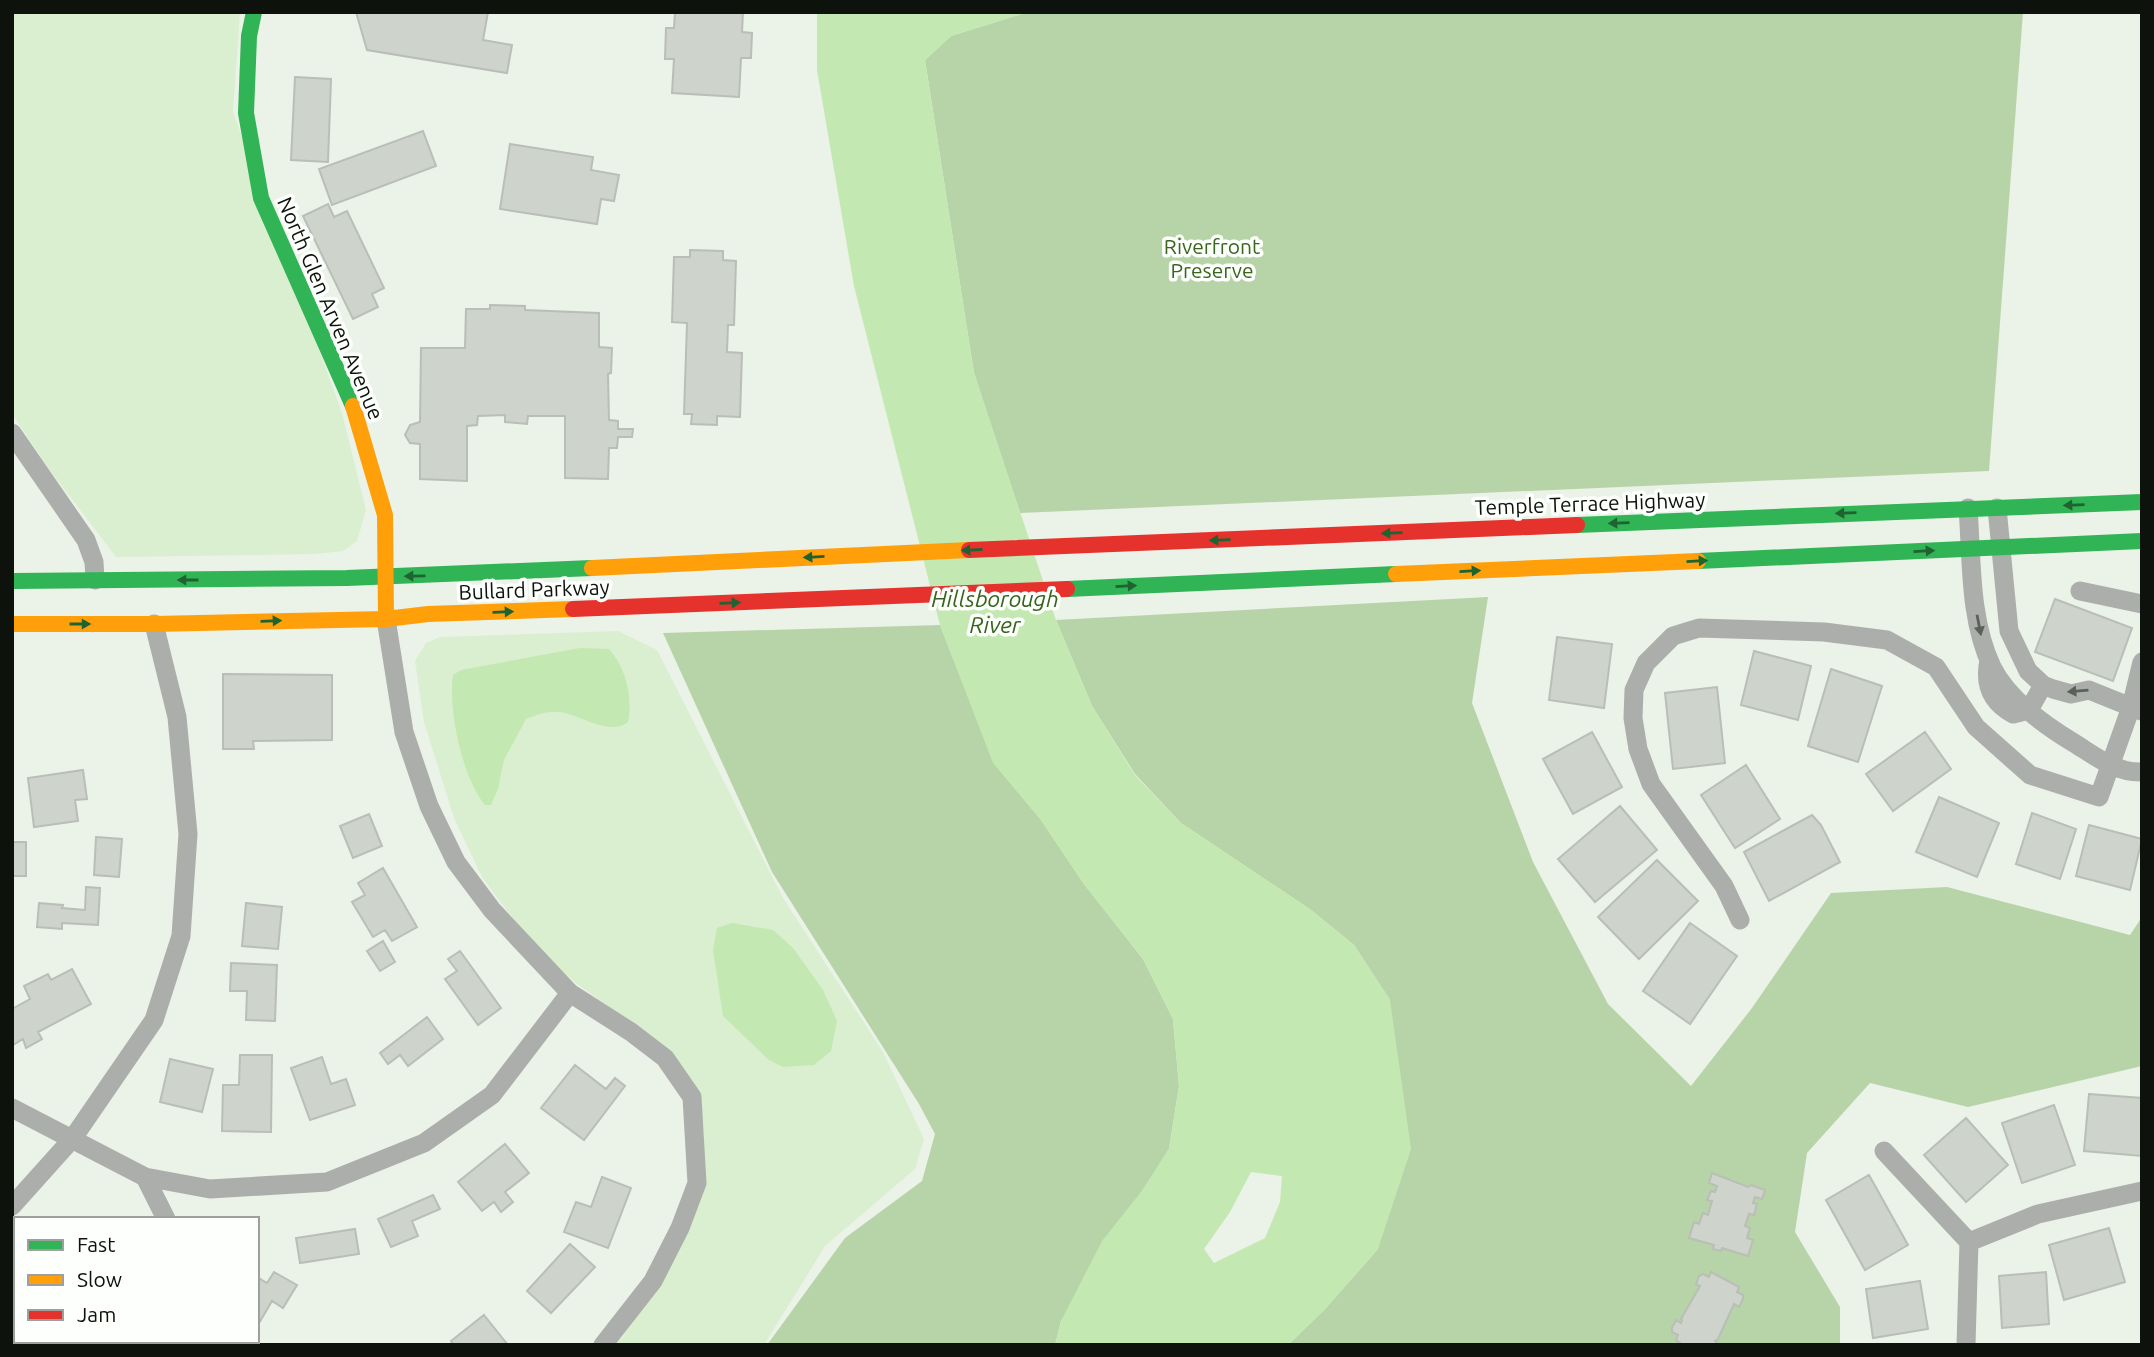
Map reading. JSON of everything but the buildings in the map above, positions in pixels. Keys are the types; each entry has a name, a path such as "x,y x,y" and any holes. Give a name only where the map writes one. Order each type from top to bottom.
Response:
{"main road":[{"name":"North Glen Arven Avenue","path":"254,12 249,36 246,113 261,198 353,406 385,515 386,619"},
{"name":"Temple Terrace Highway","path":"1040,547 2142,502"},
{"path":"1971,548 2000,549 2142,541"},
{"name":"Bullard Parkway","path":"12,581 386,576 1040,547"},
{"name":"Bullard Parkway","path":"12,624 154,625 386,619 428,614 894,597 1971,548"}],"street":[{"path":"12,433 86,540 94,562 94,580"},
{"path":"1968,508 1977,616 1981,638 1993,669 2013,694 2054,731 2111,766 2142,772"},
{"path":"1997,508 2009,631 2028,671 2043,685 2071,694 2089,690 2136,709"},
{"path":"2080,591 2142,604"},
{"path":"386,619 404,732 429,806 456,862 492,910 570,993 631,1032 665,1058 692,1097 697,1182 680,1228 653,1281 603,1345"},
{"path":"12,1206 73,1138 154,1020 181,936 187,821 177,717 154,625"},
{"path":"1740,920 1724,886 1651,784 1638,749 1633,718 1634,690 1646,663 1673,636 1699,628 1824,632 1887,640 1936,667 1976,727 2030,775 2099,797 2136,709 2142,662"},
{"path":"2029,710 2043,685"},
{"path":"12,1108 145,1177 210,1189 327,1182 424,1143 492,1095 570,993"},
{"path":"1885,1151 1969,1242 1966,1345"},
{"path":"145,1177 165,1217"},
{"path":"1969,1242 2038,1214 2142,1191"}],"shaded area":[{"path":"12,12 240,12 233,112 342,413 366,510 357,541 343,551 315,554 116,557 49,469 12,414"},
{"path":"618,631 657,650 783,898 883,1052 924,1139 915,1169 825,1246 764,1345 614,1345 622,1338 676,1258 700,1200 704,1135 698,1089 670,1050 577,984 533,946 482,877 454,818 424,722 415,661 426,643 440,637"}],"green space":[{"name":"Riverfront Preserve","path":"1028,12 2023,12 1989,471 1020,513 974,373 925,60 951,36"},
{"path":"1488,597 1472,703 1533,862 1608,1004 1691,1086 1752,1008 1831,893 1947,887 2130,935 2142,917 2142,1066 1968,1107 1870,1083 1807,1153 1795,1232 1840,1307 1840,1345 1288,1345 1325,1309 1378,1249 1390,1000 1354,945 1311,910 1181,823 1135,774 1092,706 1056,620"},
{"path":"940,625 994,763 1041,820 1084,884 1143,959 1173,1019 1179,1086 1169,1149 1061,1321 1055,1345 767,1345 845,1238 922,1181 935,1134 919,1104 772,872 663,633"}],"water":[{"name":"Hillsborough River","path":"817,12 1028,12 951,36 925,60 974,373 1056,620 1092,706 1135,775 1181,823 1311,910 1354,945 1390,1000 1411,1149 1378,1249 1325,1309 1288,1345 1055,1345 1061,1321 1102,1241 1141,1192 1169,1149 1179,1086 1173,1019 1143,959 1084,884 1041,820 993,763 940,625 854,286 817,70","holes":["1251,1172 1282,1176 1280,1202 1265,1238 1214,1263 1204,1249 1230,1212"]},
{"path":"580,648 609,649 615,657 624,674 629,693 628,722 620,726 603,726 555,712 526,719 504,760 498,789 491,805 485,805 470,778 458,743 453,706 453,675 461,670"},
{"path":"732,923 773,930 793,948 823,990 837,1021 831,1051 814,1065 783,1067 769,1060 723,1016 713,950 717,928"}],"traffic: fast":[{"path":"254,12 249,36 246,113 261,198 353,406"},
{"path":"1577,525 2142,502"},
{"path":"1698,561 2142,541"},
{"path":"12,581 347,578 592,568"},
{"path":"1067,589 1396,574"}],"traffic: slow":[{"path":"353,406 385,515 386,619"},
{"path":"592,568 969,550"},
{"path":"1396,574 1698,561"},
{"path":"12,624 386,619 428,614 573,609"}],"traffic: jam":[{"path":"969,550 1577,525"},
{"path":"573,609 1067,589"}]}
